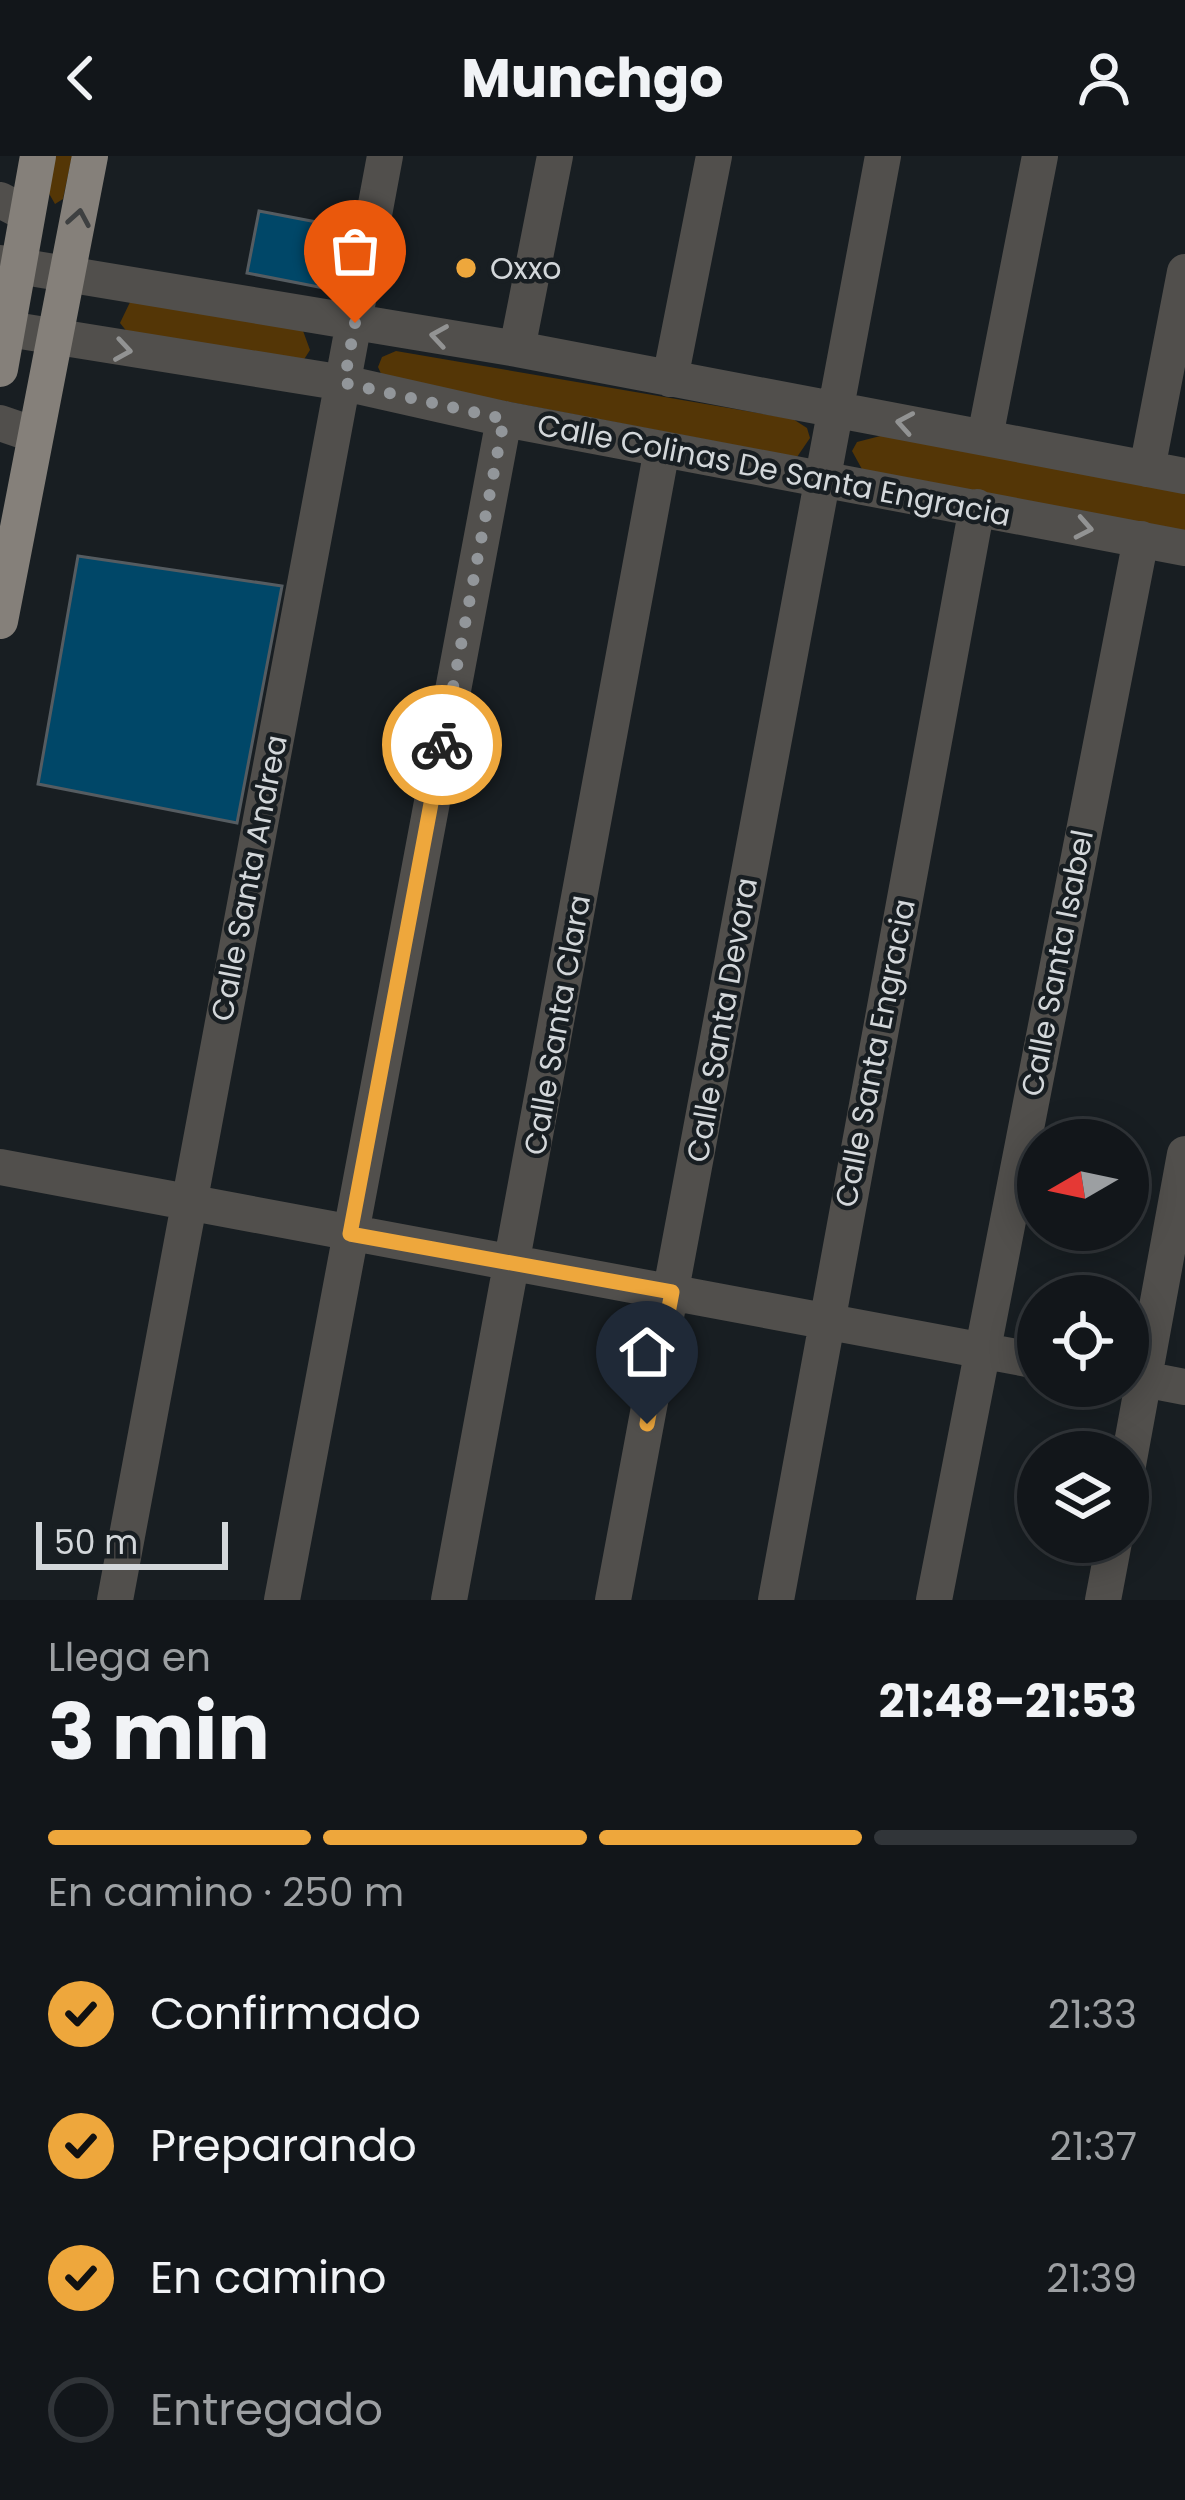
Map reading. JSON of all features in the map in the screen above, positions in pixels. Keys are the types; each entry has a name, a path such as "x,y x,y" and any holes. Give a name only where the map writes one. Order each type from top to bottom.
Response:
{"main road":[{"path":"0,370 8,329 14,207 38,156"},
{"path":"0,621 90,156"}],"street":[{"name":"Calle Santa Andrea","path":"116,1600 385,156"},
{"path":"517,349 555,156"},
{"path":"670,379 714,156"},
{"name":"Calle Santa Devora","path":"613,1600 883,156"},
{"path":"986,437 1040,156"},
{"path":"9,265 517,349 1185,476"},
{"path":"1147,469 1185,272"},
{"name":"Calle Colinas De Santa Engracia","path":"8,329 344,383 504,419 1185,548"},
{"path":"282,1600 504,419"},
{"path":"0,423 35,435"},
{"name":"Calle Santa Clara","path":"449,1600 662,448"},
{"name":"Calle Santa Engracia","path":"776,1600 977,507"},
{"name":"Calle Santa Isabel","path":"934,1600 1141,539"},
{"path":"1149,1319 1185,1154"},
{"path":"0,1167 1017,1357"},
{"path":"1149,1380 1185,1387"},
{"path":"1103,1600 1110,1563"}],"shaded area":[{"path":"53,156 72,156 63,199 55,204 47,190"},
{"path":"132,298 302,328 310,350 303,361 128,333 120,323"},
{"path":"396,351 793,419 807,428 810,438 797,457 383,378 378,367 382,357"},
{"path":"888,434 1185,493 1185,535 863,471 852,451 857,442"}],"building":[{"path":"259,211 348,228 334,290 247,273"},
{"path":"78,556 282,586 237,823 38,784"}],"way so far":[{"path":"355,323 344,383 504,419 442,745"}],"place":[{"name":"Oxxo","path":"466,268"}],"route":[{"path":"442,745 350,1234 672,1292 647,1424"}]}
